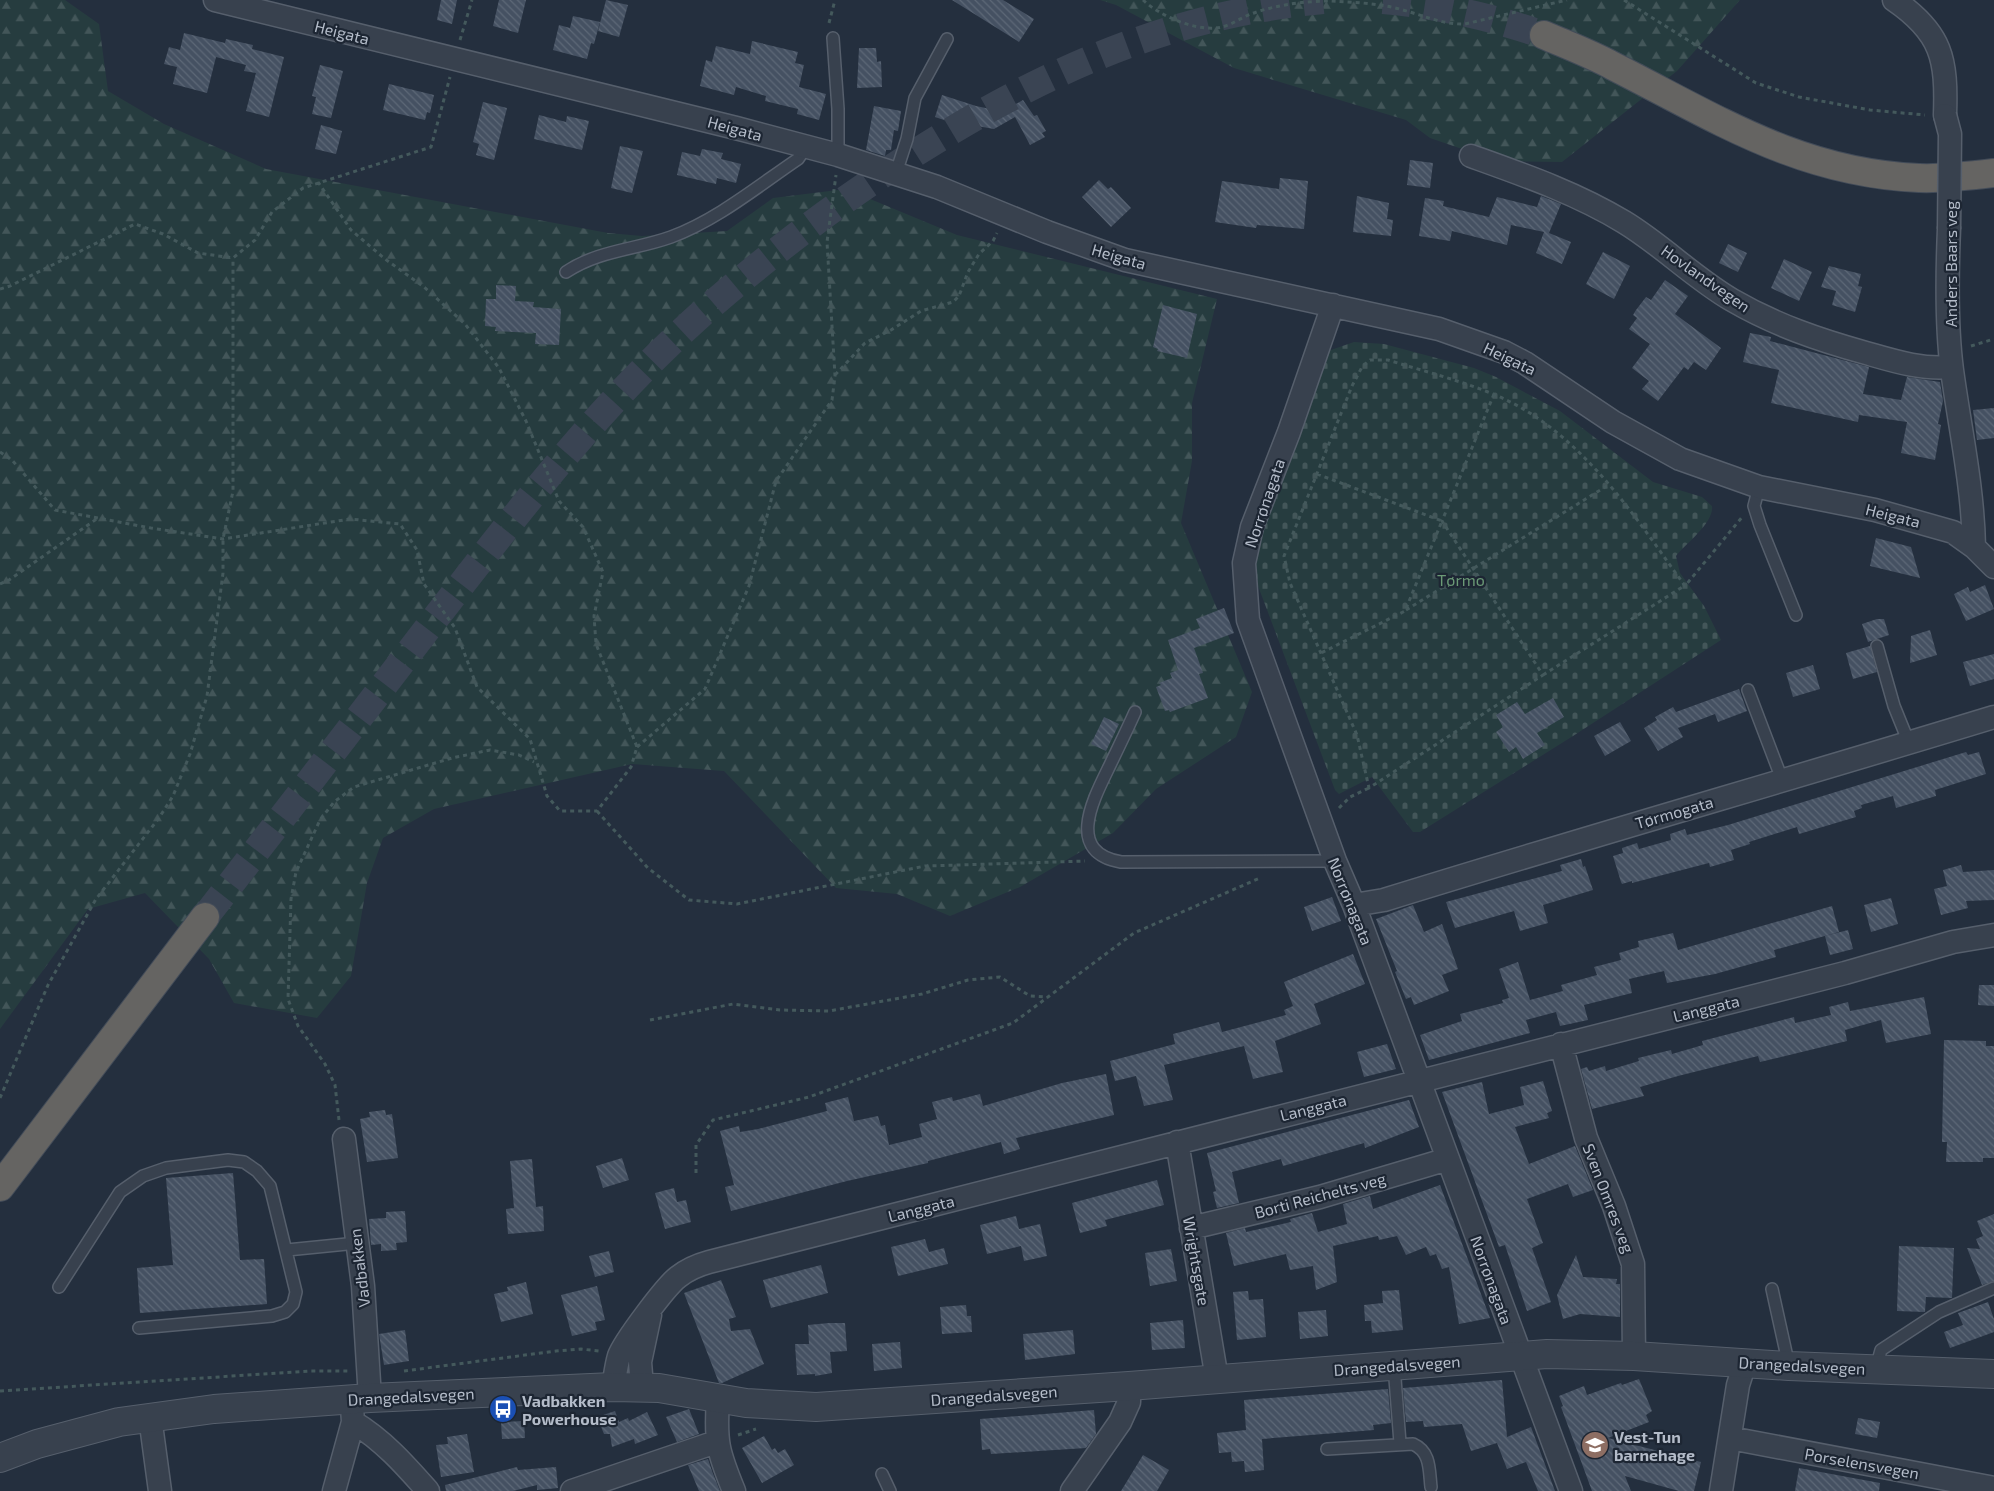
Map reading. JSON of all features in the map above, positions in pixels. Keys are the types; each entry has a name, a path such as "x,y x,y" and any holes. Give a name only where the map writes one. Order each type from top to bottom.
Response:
{"highway":[{"path":"1544,35 1612,65 1733,129 1812,160 1851,170 1911,178 1994,173"},
{"path":"0,1187 205,916"}],"street":[{"name":"Heigata","path":"215,0 736,128 838,155 937,187 1125,260 1334,305 1439,330 1504,352 1545,375 1613,422 1665,453 1757,496 1875,510 1923,522 1953,532 1974,547 1994,567"},
{"name":"Anders Baars veg","path":"1894,0 1920,20 1943,57 1946,78 1945,115 1950,134 1947,278 1952,367 1973,513 1974,547"},
{"name":"Hovlandvegen","path":"1471,156 1548,184 1624,222 1731,299 1782,326 1815,339 1904,365 1952,367"},
{"name":"Norrønagata","path":"1334,305 1289,432 1252,527 1244,563 1248,620 1335,861 1354,905 1571,1491"},
{"name":"Tørmogata","path":"1354,905 1384,900 1601,833 1782,782 1994,718"},
{"name":"Langgata","path":"613,1386 620,1356 627,1341 662,1292 677,1277 692,1267 1419,1080 1845,973 1953,942 1994,935"},
{"name":"Sven Omres veg","path":"1561,1044 1586,1138 1614,1206 1633,1264 1634,1356"},
{"name":"Vadbakken","path":"334,1491 361,1398 363,1286 344,1139"},
{"name":"Wrightsgate","path":"1177,1142 1217,1379"},
{"name":"Borti Reichelts veg","path":"1191,1228 1320,1197 1448,1159"},
{"name":"Langgata","path":"642,1387 640,1362 650,1311"},
{"name":"Drangedalsvegen","path":"0,1458 88,1429 150,1416 214,1409 361,1398 613,1386 642,1387 768,1405 816,1407 1129,1386 1520,1355 1634,1356 1789,1366 1994,1374"},
{"path":"1721,1491 1738,1385 1744,1363"},
{"path":"1072,1491 1120,1422 1129,1402 1129,1386"},
{"path":"361,1398 368,1431 393,1452 428,1491"},
{"path":"718,1399 716,1442 721,1462 734,1491"},
{"path":"150,1416 160,1491"},
{"name":"Porselensvegen","path":"1730,1438 1994,1488"},
{"path":"572,1491 716,1442"}],"lane":[{"path":"833,38 838,109 838,155"},
{"path":"896,173 907,139 916,98 947,39"},
{"path":"566,272 595,256 671,237 698,224 798,159 806,148"},
{"path":"1757,496 1796,615"},
{"path":"1877,646 1894,706 1909,743"},
{"path":"1748,690 1782,782"},
{"path":"1135,712 1089,815 1090,842 1093,848 1106,860 1121,862 1335,861"},
{"path":"59,1287 120,1192 143,1176 166,1168 228,1160 244,1162 257,1171 270,1186 296,1292 293,1304 285,1312 272,1316 139,1328"},
{"path":"287,1250 357,1243"},
{"path":"1876,1368 1881,1350 1939,1312 1994,1288"},
{"path":"1772,1289 1789,1366"},
{"path":"1394,1366 1400,1443"},
{"path":"1327,1449 1400,1443 1413,1444 1422,1448 1428,1459 1431,1487"},
{"path":"882,1474 890,1491"}],"path":[{"path":"0,289 10,286 135,224 163,234 198,253 233,258 256,240 272,212 302,188 431,147 472,0"},
{"path":"833,38 828,20 835,0"},
{"path":"1143,0 1151,8 1178,22 1216,28 1278,6 1329,1 1390,7 1450,24 1465,24 1567,0"},
{"path":"1624,0 1756,83 1798,96 1870,110 1912,115 1945,115"},
{"path":"597,810 630,767 636,747 705,689 749,586 776,481 832,400 835,376 827,242 838,155"},
{"path":"318,182 351,230 385,260 424,287 465,324 499,368 526,421 559,501 583,527 603,572 594,616 596,644 636,747"},
{"path":"835,376 865,343 921,311 953,302 959,296 968,272 979,254 993,241 1008,216"},
{"path":"0,1098 48,985 96,899 159,818 177,787 190,754 206,696 222,573 223,539 233,491 233,258"},
{"path":"1369,788 1357,735 1290,584 1284,556 1352,386 1362,367 1370,360 1388,360 1494,394 1558,434 1610,484 1685,586"},
{"path":"1405,611 1494,394"},
{"path":"0,452 12,460 55,510 98,518 223,539 350,519 400,524 417,550 424,584 455,628 478,687 530,739 535,762 547,796 560,811 597,810"},
{"path":"1317,474 1442,521 1543,675"},
{"path":"1321,653 1405,611 1610,484"},
{"path":"1322,824 1350,797 1369,788 1685,586 1757,496"},
{"path":"0,584 9,580 98,518"},
{"path":"344,1139 337,1111 335,1085 325,1064 298,1026 288,999 291,899 296,872 320,820 334,802 354,787 452,758 490,750 519,756 535,762"},
{"path":"597,810 648,868 689,900 737,904 924,866 1106,860"},
{"path":"696,1173 696,1145 713,1120 809,1096 1013,1023 1134,933 1266,875"},
{"path":"650,1020 733,1004 780,1010 829,1011 922,994 968,980 1000,977 1030,996 1049,997"},
{"path":"0,1391 311,1371 361,1398 397,1372 556,1351 581,1349 600,1351"}],"green space":[{"path":"0,0 65,0 99,24 108,91 164,124 266,169 608,233 642,236 727,231 773,198 846,189 957,235 1217,299 1192,403 1192,461 1181,523 1252,692 1236,737 1156,789 1113,833 1020,887 950,916 897,894 836,888 724,771 632,764 434,809 383,838 367,883 351,976 317,1018 234,1003 209,959 145,893 88,909 0,1029"},
{"path":"1100,0 1740,0 1677,71 1562,162 1497,161 1430,138 1406,120 1234,68 1116,5"},
{"name":"Tørmo","path":"1354,342 1384,344 1474,368 1496,377 1560,411 1653,482 1702,497 1712,506 1709,519 1704,526 1676,556 1680,573 1704,606 1721,640 1420,832 1413,832 1372,777 1339,794 1335,790 1252,570 1253,510 1328,351"}],"building":[{"path":"441,0 457,0 452,24 437,20"},
{"path":"499,0 526,0 518,33 493,26"},
{"path":"606,0 628,5 619,37 598,31"},
{"path":"952,0 1003,0 1034,19 1019,42"},
{"path":"573,16 600,22 594,44 591,43 587,59 553,50 559,25 570,28"},
{"path":"184,33 225,43 226,39 253,45 252,49 284,57 269,117 246,111 256,73 244,71 246,65 216,57 207,93 173,84 177,67 164,64 169,47 180,50"},
{"path":"752,41 798,52 795,63 804,65 799,87 826,94 819,120 797,114 798,109 765,101 766,96 736,87 734,95 700,86 706,60 712,62 716,46 750,54"},
{"path":"859,48 876,48 877,62 881,61 882,87 857,88"},
{"path":"320,65 343,71 331,118 312,114 316,97 312,96"},
{"path":"389,84 434,95 430,113 427,112 425,120 383,110"},
{"path":"942,95 995,110 1012,101 1014,105 1023,100 1034,116 1037,115 1046,131 1042,133 1045,137 1030,145 1015,117 994,129 966,124 965,127 935,117"},
{"path":"483,102 507,108 494,160 476,155 479,144 473,142"},
{"path":"874,106 901,111 898,131 894,130 891,150 886,150 885,156 866,150"},
{"path":"539,115 566,122 567,116 589,121 582,150 534,139"},
{"path":"321,125 342,131 336,154 315,149"},
{"path":"620,146 643,151 632,193 611,188"},
{"path":"702,149 723,153 721,159 741,164 736,183 717,178 716,184 677,175 682,152 700,156"},
{"path":"1410,160 1433,163 1430,188 1407,185"},
{"path":"1280,178 1308,181 1304,229 1257,225 1256,228 1215,222 1222,181 1279,189"},
{"path":"1099,180 1108,189 1111,187 1131,208 1111,227 1082,197"},
{"path":"1357,196 1389,203 1387,219 1393,220 1391,236 1353,232"},
{"path":"1541,196 1561,204 1549,233 1571,242 1562,264 1536,253 1544,232 1511,225 1507,245 1452,231 1450,241 1419,236 1425,198 1444,201 1443,206 1489,217 1497,197 1537,207"},
{"path":"1728,244 1747,253 1738,272 1719,263"},
{"path":"1603,252 1630,266 1614,299 1586,284"},
{"path":"1784,259 1812,272 1799,301 1771,288"},
{"path":"1829,266 1861,274 1858,286 1862,287 1855,312 1832,305 1836,291 1821,287"},
{"path":"1665,280 1688,296 1675,314 1721,348 1706,370 1694,362 1688,370 1684,367 1658,401 1642,389 1649,381 1632,368 1650,344 1629,329 1637,318 1633,315 1636,310 1646,297 1651,300"},
{"path":"496,285 516,286 515,301 534,302 533,307 561,309 559,345 535,344 536,333 495,331 496,327 485,326 486,299 496,299"},
{"path":"1163,305 1197,314 1187,358 1157,351 1158,349 1153,347"},
{"path":"1750,333 1771,337 1770,341 1869,367 1863,394 1901,400 1907,377 1940,382 1943,401 1938,424 1941,425 1935,460 1901,453 1907,422 1859,415 1858,422 1771,403 1779,370 1743,362"},
{"path":"1994,408 1994,438 1977,440 1973,410"},
{"path":"1876,538 1911,547 1920,578 1870,566"},
{"path":"1985,585 1994,609 1966,621 1954,594 1968,587 1970,592"},
{"path":"1224,608 1234,633 1194,648 1203,673 1199,674 1208,698 1170,712 1169,710 1165,711 1156,687 1161,685 1159,683 1172,678 1170,673 1178,670 1168,640 1200,628 1196,619"},
{"path":"1877,619 1884,619 1889,635 1868,642 1862,624"},
{"path":"1930,630 1937,655 1910,663 1911,636"},
{"path":"1870,646 1877,672 1853,679 1846,653"},
{"path":"1994,654 1994,679 1970,686 1963,662"},
{"path":"1813,665 1820,689 1793,697 1786,673"},
{"path":"1739,689 1747,711 1718,722 1715,714 1678,728 1683,737 1658,751 1644,728 1657,720 1655,717 1673,707 1676,712"},
{"path":"1553,698 1564,717 1537,733 1545,745 1523,759 1516,747 1509,752 1496,732 1503,727 1496,715 1517,702 1525,714"},
{"path":"1104,717 1119,724 1106,751 1091,744"},
{"path":"1620,722 1631,741 1605,756 1594,736"},
{"path":"1966,752 1968,755 1979,752 1986,774 1935,790 1936,796 1896,808 1893,796 1861,805 1862,808 1854,811 1856,817 1799,834 1797,827 1749,842 1750,844 1731,850 1734,860 1710,867 1709,863 1632,883 1632,881 1622,884 1621,882 1613,856 1623,853 1622,848 1637,843 1639,849 1671,840 1670,834 1685,829 1687,835 1728,825"},
{"path":"1581,859 1593,890 1543,905 1548,923 1520,931 1514,911 1455,928 1446,902 1562,871 1560,865"},
{"path":"1961,865 1963,872 1994,870 1994,900 1966,901 1968,908 1941,915 1934,889 1947,886 1943,870"},
{"path":"1332,897 1341,921 1312,931 1304,907"},
{"path":"1891,898 1898,924 1871,932 1864,905"},
{"path":"1413,905 1424,932 1442,924 1458,969 1442,975 1449,991 1414,1005 1411,997 1406,999 1376,919"},
{"path":"1832,906 1839,932 1774,950 1776,957 1715,974 1667,983 1664,971 1629,979 1632,993 1584,1005 1588,1020 1560,1026 1556,1012 1526,1020 1530,1033 1429,1060 1420,1035 1462,1021 1460,1014 1503,1003 1502,1000 1509,998 1499,969 1518,962 1530,1000 1563,991 1561,985 1597,975 1594,967 1621,960 1619,953 1639,947 1638,941 1673,933 1678,950"},
{"path":"1848,930 1853,949 1830,955 1825,936"},
{"path":"1353,954 1365,984 1314,1004 1321,1024 1275,1041 1283,1072 1253,1079 1244,1046 1164,1065 1173,1100 1144,1106 1136,1076 1115,1081 1110,1061 1175,1044 1173,1034 1219,1022 1222,1032 1286,1015 1284,1010 1293,1006 1284,982"},
{"path":"1979,985 1994,985 1994,1006 1978,1005"},
{"path":"1924,997 1931,1034 1886,1043 1881,1020 1845,1030 1847,1041 1760,1062 1758,1056 1678,1076 1640,1087 1644,1096 1592,1109 1581,1069 1587,1067 1589,1071 1605,1066 1606,1071 1639,1061 1638,1058 1671,1050 1672,1054 1703,1045 1702,1041 1794,1017 1795,1023 1831,1015 1829,1007 1848,1002 1850,1011"},
{"path":"1944,1040 1986,1041 1986,1046 1994,1046 1994,1158 1983,1158 1983,1162 1946,1162 1947,1142 1942,1142"},
{"path":"1387,1044 1396,1069 1364,1077 1357,1052"},
{"path":"1106,1074 1114,1115 1016,1138 1020,1149 1004,1154 1001,1142 928,1161 928,1163 847,1181 731,1211 725,1187 734,1185 720,1131 739,1126 740,1132 758,1129 827,1111 825,1103 848,1097 854,1121 878,1116 881,1126 885,1125 889,1145 922,1137 919,1124 937,1119 932,1102 952,1097 953,1101 980,1094 983,1106 1062,1083"},
{"path":"1543,1081 1552,1111 1547,1113 1549,1118 1515,1127 1529,1164 1575,1146 1593,1190 1573,1197 1568,1184 1527,1199 1543,1243 1532,1248 1551,1302 1527,1311 1505,1245 1499,1247 1442,1092 1482,1082 1489,1114 1524,1105 1520,1087"},
{"path":"1409,1100 1419,1127 1365,1148 1364,1143 1283,1166 1281,1159 1232,1172 1239,1203 1217,1208 1213,1192 1216,1191 1207,1153"},
{"path":"385,1110 386,1115 392,1114 398,1158 367,1162 360,1119 370,1117 369,1112"},
{"path":"622,1158 629,1180 603,1188 596,1166"},
{"path":"532,1159 536,1207 543,1206 544,1231 508,1234 506,1209 514,1208 510,1161"},
{"path":"233,1173 240,1260 264,1259 267,1304 140,1313 137,1268 173,1265 166,1178"},
{"path":"1157,1180 1164,1205 1105,1220 1107,1226 1080,1233 1072,1203"},
{"path":"1440,1185 1490,1318 1459,1324 1449,1267 1442,1269 1436,1254 1430,1256 1426,1247 1406,1255 1397,1236 1379,1240 1378,1236 1333,1246 1337,1282 1316,1290 1313,1266 1290,1270 1286,1254 1234,1266 1226,1233 1245,1228 1246,1232 1291,1222 1290,1219 1312,1213 1318,1232 1347,1224 1343,1204 1370,1196 1373,1209"},
{"path":"674,1188 677,1202 686,1200 691,1222 665,1229 655,1193"},
{"path":"405,1211 407,1242 396,1243 397,1250 381,1251 381,1244 371,1245 369,1219 386,1218 386,1212"},
{"path":"1994,1214 1994,1281 1982,1285 1967,1248 1980,1249 1976,1239 1983,1236 1977,1221"},
{"path":"1016,1216 1019,1229 1040,1224 1047,1256 1024,1261 1021,1246 987,1254 980,1225"},
{"path":"925,1239 929,1252 944,1248 948,1264 898,1276 891,1247"},
{"path":"1899,1246 1954,1248 1952,1298 1926,1297 1925,1312 1897,1311"},
{"path":"1171,1249 1177,1281 1150,1286 1145,1253"},
{"path":"609,1251 614,1272 595,1277 589,1256"},
{"path":"1576,1255 1583,1277 1617,1279 1616,1284 1620,1284 1620,1317 1580,1314 1563,1319 1557,1295"},
{"path":"821,1265 828,1293 771,1308 763,1280"},
{"path":"721,1280 736,1317 729,1319 731,1331 750,1329 764,1364 719,1383 684,1293"},
{"path":"526,1282 533,1314 501,1322 494,1294 508,1291 507,1287"},
{"path":"597,1286 605,1320 595,1322 597,1330 572,1336 561,1295"},
{"path":"1399,1290 1403,1330 1372,1333 1371,1321 1365,1321 1364,1305 1383,1303 1382,1291"},
{"path":"1248,1291 1249,1300 1263,1299 1266,1337 1237,1340 1233,1292"},
{"path":"1988,1302 1994,1319 1994,1332 1950,1348 1944,1332 1963,1325 1958,1313"},
{"path":"966,1305 967,1316 971,1316 972,1332 942,1334 940,1307"},
{"path":"1326,1310 1328,1336 1300,1339 1298,1312"},
{"path":"1183,1320 1185,1348 1152,1350 1150,1323"},
{"path":"845,1323 847,1351 830,1352 832,1373 815,1376 815,1374 797,1375 795,1344 809,1344 808,1325"},
{"path":"405,1330 409,1361 384,1365 379,1334"},
{"path":"1073,1330 1075,1354 1025,1360 1023,1334"},
{"path":"900,1342 902,1368 874,1371 872,1344"},
{"path":"1639,1379 1652,1411 1646,1415 1649,1422 1608,1438 1701,1462 1694,1491 1679,1491 1625,1476 1631,1491 1592,1491 1561,1407 1563,1406 1559,1396 1584,1386 1587,1395"},
{"path":"1502,1380 1507,1437 1531,1427 1555,1491 1538,1491 1526,1462 1507,1469 1497,1443 1471,1451 1462,1424 1424,1427 1423,1421 1406,1422 1403,1388"},
{"path":"1388,1389 1391,1423 1373,1425 1374,1430 1262,1439 1264,1470 1245,1472 1244,1461 1232,1462 1231,1452 1219,1453 1217,1433 1246,1430 1244,1400"},
{"path":"689,1409 699,1434 677,1442 666,1417"},
{"path":"1094,1410 1096,1434 1086,1448 991,1454 990,1449 982,1450 980,1419"},
{"path":"615,1411 619,1422 628,1418 629,1421 647,1412 658,1435 635,1444 634,1439 612,1447 610,1434 604,1434 597,1417"},
{"path":"1858,1418 1880,1422 1877,1438 1855,1434"},
{"path":"524,1421 525,1438 502,1439 501,1422"},
{"path":"467,1434 474,1472 441,1477 436,1445 448,1444 447,1437"},
{"path":"764,1436 772,1450 775,1448 778,1453 785,1449 794,1465 762,1483 742,1448"},
{"path":"1143,1455 1169,1470 1157,1491 1121,1491"},
{"path":"708,1459 720,1491 699,1491 688,1465"},
{"path":"517,1467 518,1470 556,1467 558,1488 537,1490 537,1485 513,1491 446,1491 445,1485"},
{"path":"1799,1468 1880,1483 1879,1491 1795,1491"}],"tunnel":[{"path":"205,917 465,580 560,462 662,351 699,316 758,266 818,219 913,154 991,108 1081,63 1174,29 1222,16 1323,0"},
{"path":"1383,0 1465,13 1544,35"}],"place":[{"name":"Vadbakken Powerhouse","path":"503,1409"},
{"name":"Vest-Tun barnehage","path":"1595,1445"}]}
